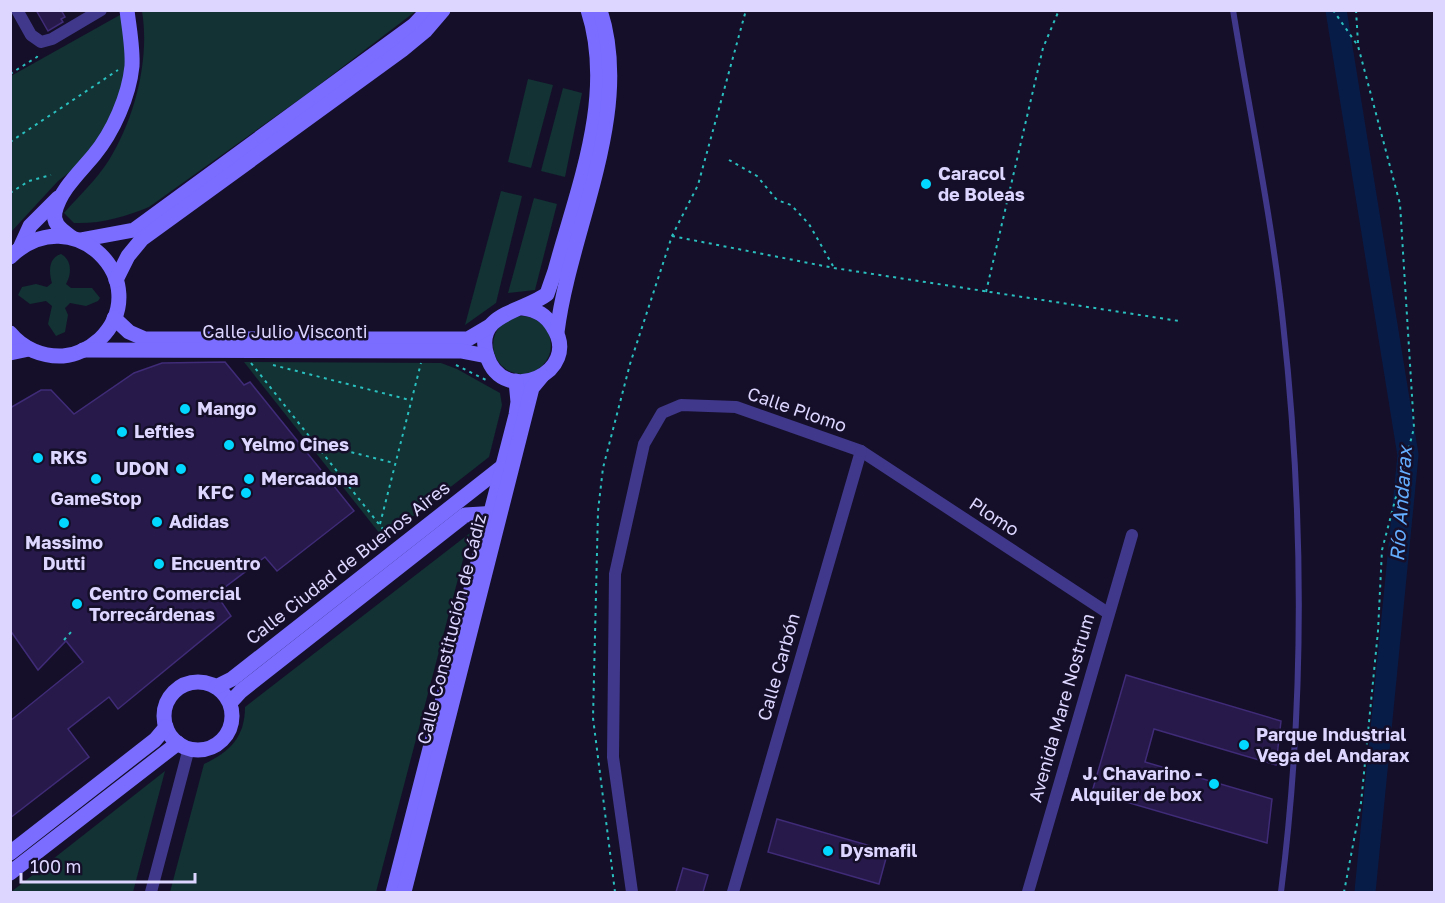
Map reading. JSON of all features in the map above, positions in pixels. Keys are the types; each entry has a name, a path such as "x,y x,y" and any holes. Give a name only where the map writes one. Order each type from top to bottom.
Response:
{"street":[{"path":"17,10 31,35 46,41 101,10"},
{"path":"15,252 30,226 60,196 97,151 113,124 128,87 132,65 127,10"},
{"path":"15,252 38,238 59,235 76,238 134,230 405,31 428,10"},
{"path":"116,280 128,256 142,239 402,50 424,32 443,10"},
{"path":"588,10 596,52 597,79 592,131 547,294 523,308 501,315 490,326 486,341 487,356 501,375 516,381 532,381 542,376 556,359 559,348 557,332 561,299 609,108 609,57 600,10"},
{"path":"60,196 55,221 104,257 116,280 118,299 114,318 102,337 83,350"},
{"path":"523,308 541,313 557,332"},
{"name":"Calle Julio Visconti","path":"114,318 129,332 145,339 468,339 490,326"},
{"path":"10,333 28,349"},
{"path":"10,353 28,349"},
{"name":"Calle Julio Visconti","path":"28,349 44,355 64,356 83,350 460,351 487,356"},
{"name":"Calle Constitución de Cádiz","path":"393,892 532,388 542,376"},
{"name":"Calle Constitución de Cádiz","path":"404,892 496,514 502,467 518,402 516,381"},
{"name":"Calle Plomo","path":"632,892 613,757 615,574 644,444 654,422 662,413 681,405 725,405 747,410 861,451"},
{"name":"Plomo","path":"861,451 1108,613"},
{"name":"Calle Carbón","path":"733,892 861,451"},
{"name":"Calle Ciudad de Buenos Aires","path":"216,687 232,679 502,467"},
{"name":"Calle Ciudad de Buenos Aires","path":"230,703 241,691 465,515 480,512 496,514"},
{"name":"Avenida Mare Nostrum","path":"1028,892 1132,535"},
{"path":"196,682 216,687 230,703 232,716 230,728 213,746 201,749 183,746 166,727 165,707 177,689 196,682"},
{"path":"10,853 155,740 166,727"},
{"path":"10,873 183,746"},
{"path":"151,892 183,746"}],"lane":[{"path":"1233,10 1274,253 1294,438 1300,549 1299,681 1291,813 1281,892"}],"path":[{"path":"986,292 1043,48 1059,10"},
{"path":"1333,10 1358,46"},
{"path":"1344,892 1361,803 1378,631 1382,550 1414,428 1400,204 1358,46 1356,10"},
{"path":"10,74 37,57 46,41"},
{"path":"10,142 112,72 132,65"},
{"path":"729,160 757,176 777,200 791,205 809,224 834,268"},
{"path":"10,193 29,181 51,175"},
{"path":"672,236 834,268 1179,321"},
{"path":"256,360 248,360 390,538"},
{"path":"278,360 267,362 411,400"},
{"path":"379,525 421,361 412,361"},
{"path":"452,363 489,382"},
{"path":"315,443 394,464"},
{"path":"383,544 398,531"},
{"path":"64,640 72,631"}],"green space":[{"path":"142,10 416,11 311,91 149,207 112,219 74,223 64,213 109,160 133,107 144,49"},
{"path":"127,11 132,65 97,151 58,181 11,232 11,76"},
{"path":"528,79 553,85 531,168 508,162"},
{"path":"563,88 582,93 565,177 541,171"},
{"path":"501,191 522,196 496,303 465,325"},
{"path":"534,198 557,204 535,290 508,293"},
{"path":"61,254 69,263 70,268 66,284 71,288 92,288 100,298 86,306 70,303 65,308 68,315 65,332 56,336 48,324 52,306 46,301 30,304 18,295 22,287 36,284 47,287 52,283 50,270 52,262"},
{"path":"516,316 528,316 543,324 551,339 551,351 543,366 528,374 516,374 501,366 493,351 493,339 501,324"},
{"path":"244,362 441,363 457,369 500,393 502,405 489,457 384,539"},
{"path":"470,533 376,892 170,892 204,764 228,749 234,742 242,727 245,707"},
{"path":"165,771 133,892 11,892"}],"building":[{"path":"36,10 61,10 65,17 61,19 63,22 48,31"},
{"path":"225,362 244,385 250,382 354,511 277,571 265,557 216,594 231,616 118,709 109,697 68,729 89,757 10,818 10,721 83,662 66,641 38,670 10,630 10,408 41,390 51,390 74,414 134,373 162,363"},
{"name":"Parque Industrial Vega del Andarax","path":"1126,675 1281,721 1276,765 1154,729 1145,762 1272,799 1267,843 1092,792"},
{"name":"Dysmafil","path":"777,819 888,851 879,884 768,852"},
{"path":"683,868 708,875 703,892 676,892"}],"waterway":[{"name":"Río Andarax","path":"1336,10 1408,455 1365,892"}],"place":[{"name":"Caracol de Boleas","path":"926,184"},
{"name":"Mango","path":"185,409"},
{"name":"Lefties","path":"122,432"},
{"name":"Yelmo Cines","path":"229,445"},
{"name":"RKS","path":"38,458"},
{"name":"UDON","path":"181,469"},
{"name":"GameStop","path":"96,479"},
{"name":"Mercadona","path":"249,479"},
{"name":"KFC","path":"246,493"},
{"name":"Adidas","path":"157,522"},
{"name":"Massimo Dutti","path":"64,523"},
{"name":"Encuentro","path":"159,564"},
{"name":"Centro Comercial Torrecárdenas","path":"77,604"},
{"name":"Parque Industrial Vega del Andarax","path":"1244,745"},
{"name":"J. Chavarino - Alquiler de box","path":"1214,784"},
{"name":"Dysmafil","path":"828,851"}]}
